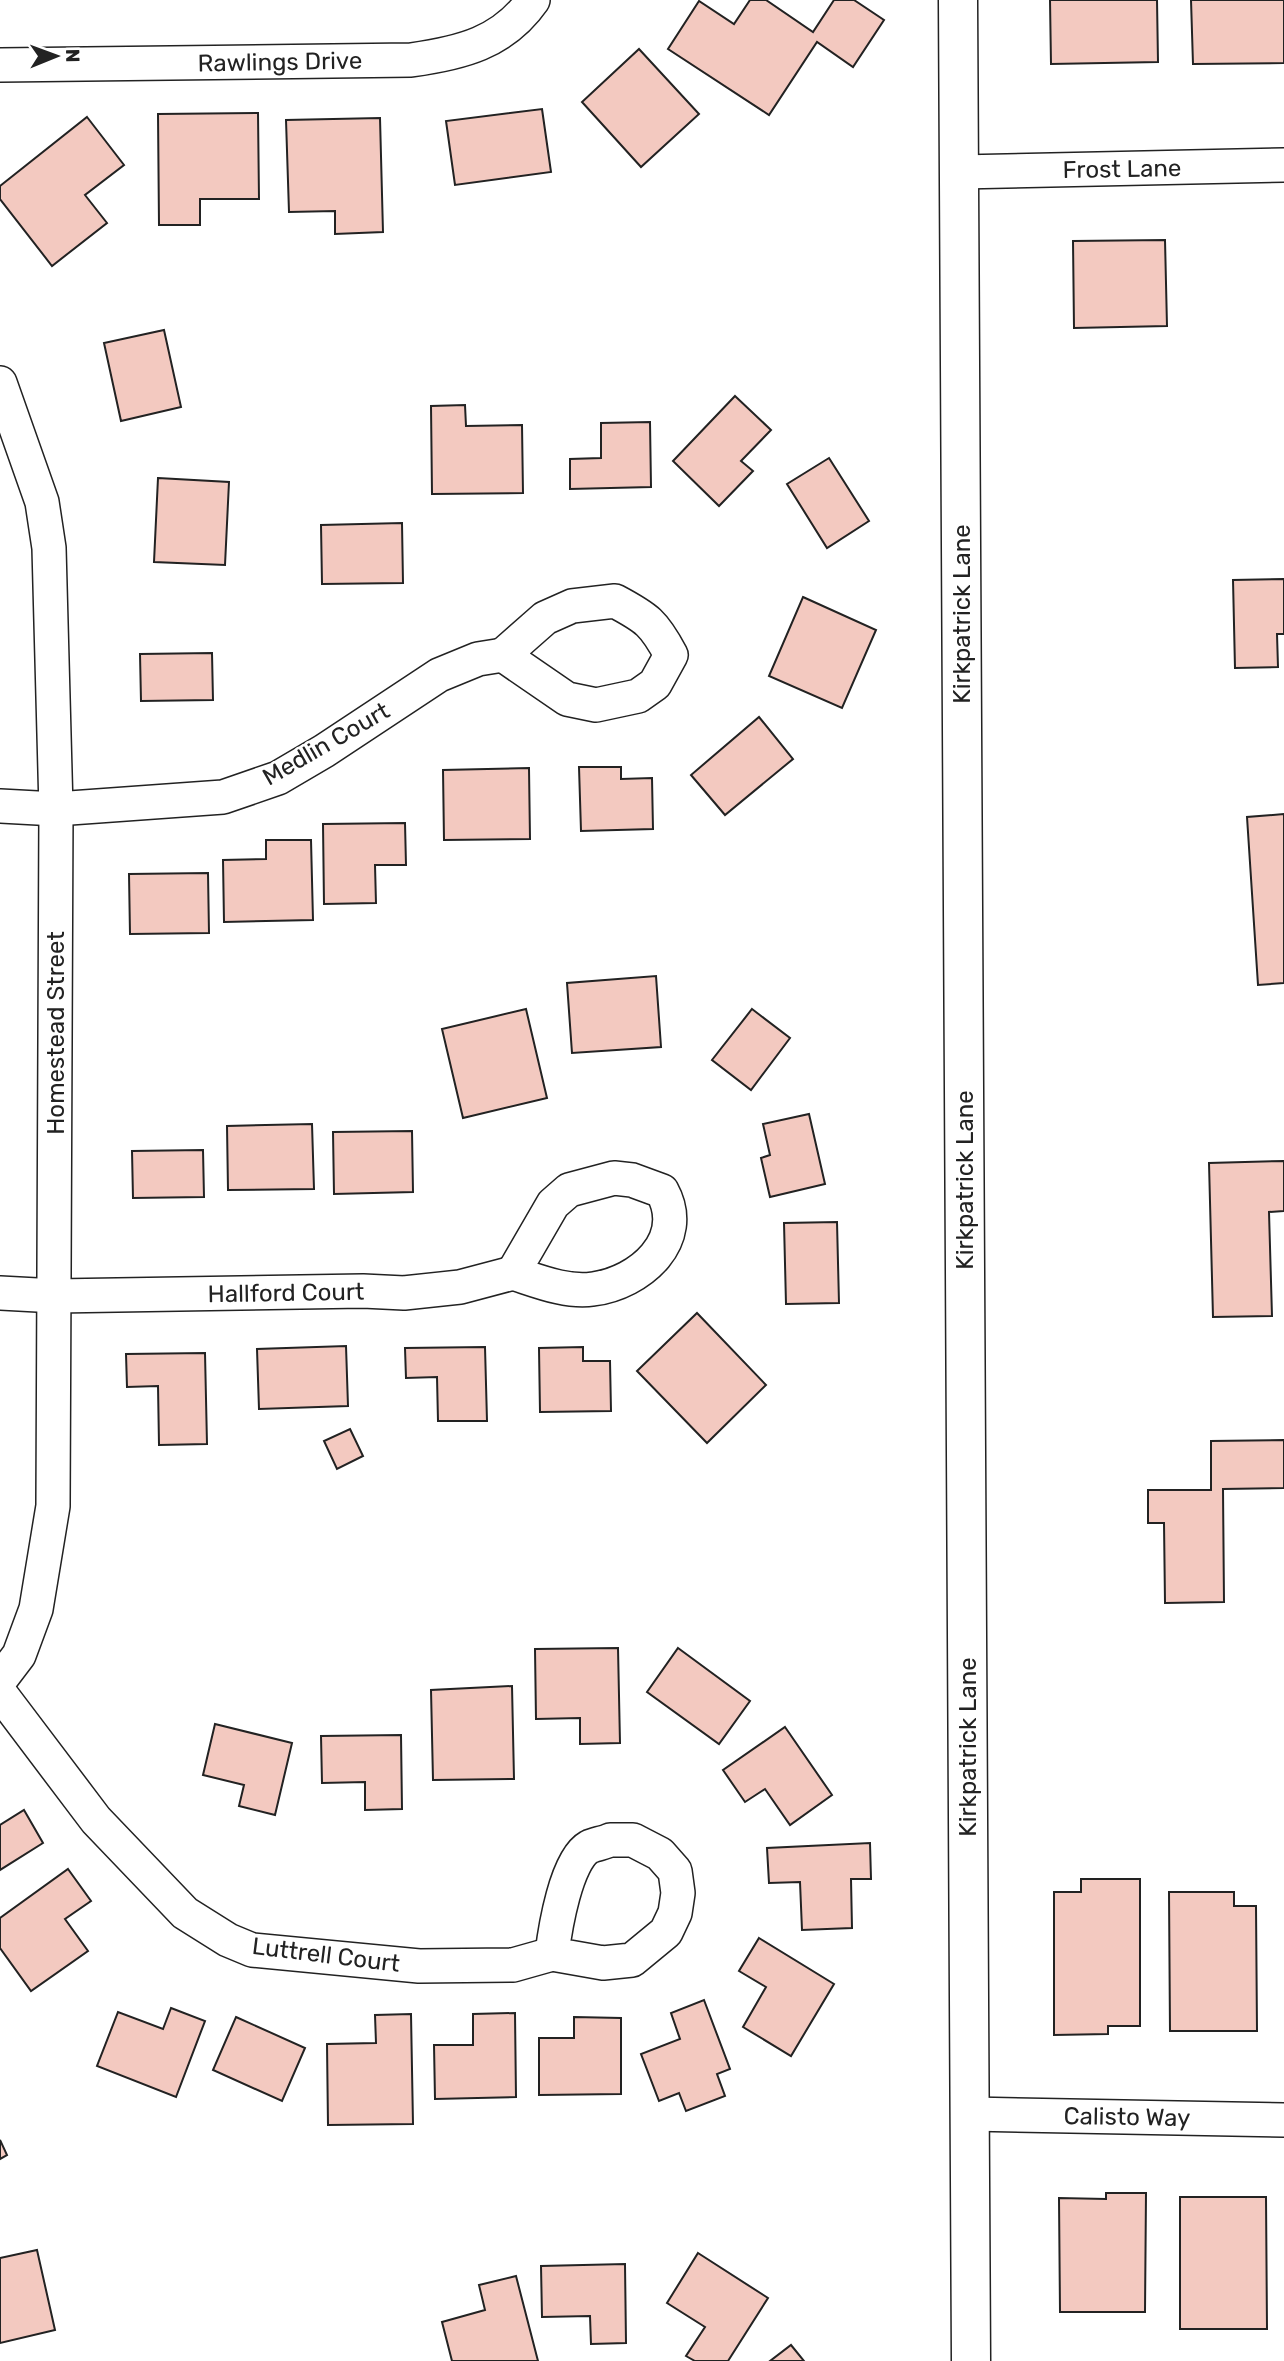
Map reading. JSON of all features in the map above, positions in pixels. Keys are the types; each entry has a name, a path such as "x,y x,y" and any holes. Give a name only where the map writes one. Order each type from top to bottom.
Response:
{"street":[{"name":"Rawlings Drive","path":"2,67 411,60 454,54 502,33 533,0"},
{"name":"Kirkpatrick Lane","path":"958,0 971,2361"},
{"name":"Frost Lane","path":"960,173 1284,165"},
{"name":"Homestead Street","path":"0,383 42,502 49,548 56,809 53,1506 36,1609 19,1655 0,1680"},
{"name":"Medlin Court","path":"0,806 56,809 223,797 278,778 439,676 478,659 503,655"},
{"path":"614,1178 632,1180 662,1191 668,1202 668,1229 664,1243 647,1268 613,1285 591,1290 554,1286 513,1273 553,1204 569,1190 614,1178"},
{"name":"Hallford Court","path":"0,1293 56,1296 363,1291 404,1293 460,1287 513,1273"},
{"name":"Luttrell Court","path":"0,1693 96,1820 185,1913 228,1940 252,1950 419,1966 513,1965 552,1954"},
{"name":"Calisto Way","path":"970,2115 1284,2120"}],"building":[{"path":"750,0 766,0 813,32 834,0 854,0 884,20 853,67 817,42 769,115 668,49 699,1 734,24"},
{"path":"1050,0 1157,0 1158,62 1051,64"},
{"path":"1191,0 1284,0 1284,63 1193,64"},
{"path":"639,49 699,114 641,167 582,102"},
{"path":"542,109 551,172 455,185 446,121"},
{"path":"258,113 259,199 200,199 200,225 159,225 158,114"},
{"path":"87,117 124,165 85,195 107,223 52,266 0,199 0,186"},
{"path":"380,118 383,232 335,234 335,211 289,212 286,120"},
{"path":"1165,240 1167,326 1074,328 1073,241"},
{"path":"164,330 181,407 121,421 104,343"},
{"path":"735,396 771,430 741,461 753,471 719,506 673,461"},
{"path":"465,405 466,426 522,425 523,493 432,494 431,406"},
{"path":"650,422 651,487 570,489 570,459 601,458 601,423"},
{"path":"829,458 869,521 827,548 787,484"},
{"path":"158,478 229,482 225,565 154,562"},
{"path":"402,523 403,583 322,584 321,525"},
{"path":"1284,579 1284,634 1277,634 1278,667 1235,668 1233,580"},
{"path":"803,597 876,630 842,708 769,676"},
{"path":"212,653 213,700 141,701 140,654"},
{"path":"759,717 793,759 725,815 691,775"},
{"path":"579,767 621,767 621,779 652,778 653,829 581,831"},
{"path":"529,768 530,839 444,840 443,770"},
{"path":"1284,814 1284,983 1258,985 1247,817"},
{"path":"405,823 406,865 375,865 376,903 324,904 323,824"},
{"path":"266,840 311,840 313,920 224,922 223,860 266,859"},
{"path":"208,873 209,933 130,934 129,874"},
{"path":"656,976 661,1047 572,1053 567,983"},
{"path":"526,1009 547,1098 463,1118 442,1029"},
{"path":"752,1009 790,1038 751,1090 712,1060"},
{"path":"809,1114 825,1184 770,1197 761,1158 770,1155 763,1124"},
{"path":"312,1124 314,1189 228,1190 227,1126"},
{"path":"412,1131 413,1192 334,1194 333,1132"},
{"path":"203,1150 204,1197 133,1198 132,1151"},
{"path":"1284,1161 1284,1211 1269,1212 1272,1316 1213,1317 1209,1163"},
{"path":"837,1222 839,1303 786,1304 784,1223"},
{"path":"697,1313 766,1385 707,1443 637,1371"},
{"path":"346,1346 348,1406 259,1409 257,1349"},
{"path":"485,1347 487,1421 438,1421 437,1377 406,1378 405,1348"},
{"path":"583,1347 583,1361 610,1361 611,1411 540,1412 539,1348"},
{"path":"205,1353 207,1444 159,1445 158,1386 127,1387 126,1354"},
{"path":"350,1429 363,1456 337,1469 324,1441"},
{"path":"1284,1440 1284,1488 1223,1489 1224,1602 1165,1603 1164,1523 1148,1523 1148,1490 1211,1490 1211,1441"},
{"path":"618,1648 620,1743 580,1744 580,1718 536,1719 535,1649"},
{"path":"678,1648 750,1701 719,1744 647,1692"},
{"path":"512,1686 514,1779 433,1780 431,1690"},
{"path":"215,1724 292,1743 275,1815 239,1806 244,1785 203,1775"},
{"path":"785,1727 832,1795 790,1825 765,1789 745,1802 723,1770"},
{"path":"401,1735 402,1809 365,1810 365,1782 322,1783 321,1736"},
{"path":"24,1810 43,1843 0,1870 0,1825"},
{"path":"870,1843 871,1879 851,1879 852,1928 802,1930 800,1882 769,1883 767,1848"},
{"path":"68,1869 91,1901 65,1919 88,1951 31,1991 0,1948 0,1918"},
{"path":"1081,1879 1140,1879 1140,2026 1108,2026 1108,2034 1054,2035 1054,1892 1081,1892"},
{"path":"1169,1892 1234,1892 1234,1906 1256,1906 1257,2031 1170,2031"},
{"path":"759,1938 834,1984 791,2056 743,2027 766,1987 739,1971"},
{"path":"704,2000 730,2069 717,2074 725,2096 686,2111 679,2093 659,2101 641,2054 680,2039 671,2013"},
{"path":"171,2008 205,2021 176,2097 97,2066 118,2012 163,2029"},
{"path":"515,2013 516,2097 435,2099 434,2045 473,2045 473,2014"},
{"path":"411,2014 413,2124 328,2125 327,2044 376,2043 375,2015"},
{"path":"236,2017 305,2048 282,2101 213,2070"},
{"path":"574,2017 621,2018 621,2094 539,2095 539,2038 574,2038"},
{"path":"0,2140 7,2155 0,2159"},
{"path":"1106,2193 1146,2193 1145,2312 1060,2312 1059,2198 1106,2199"},
{"path":"1180,2197 1266,2197 1267,2329 1180,2329"},
{"path":"37,2250 55,2330 0,2343 0,2258"},
{"path":"698,2253 768,2298 728,2361 695,2361 686,2356 705,2327 667,2303"},
{"path":"625,2264 626,2343 591,2344 590,2316 542,2317 541,2266"},
{"path":"516,2276 538,2361 452,2361 442,2322 485,2310 479,2285"},
{"path":"791,2345 804,2361 770,2361"}]}
